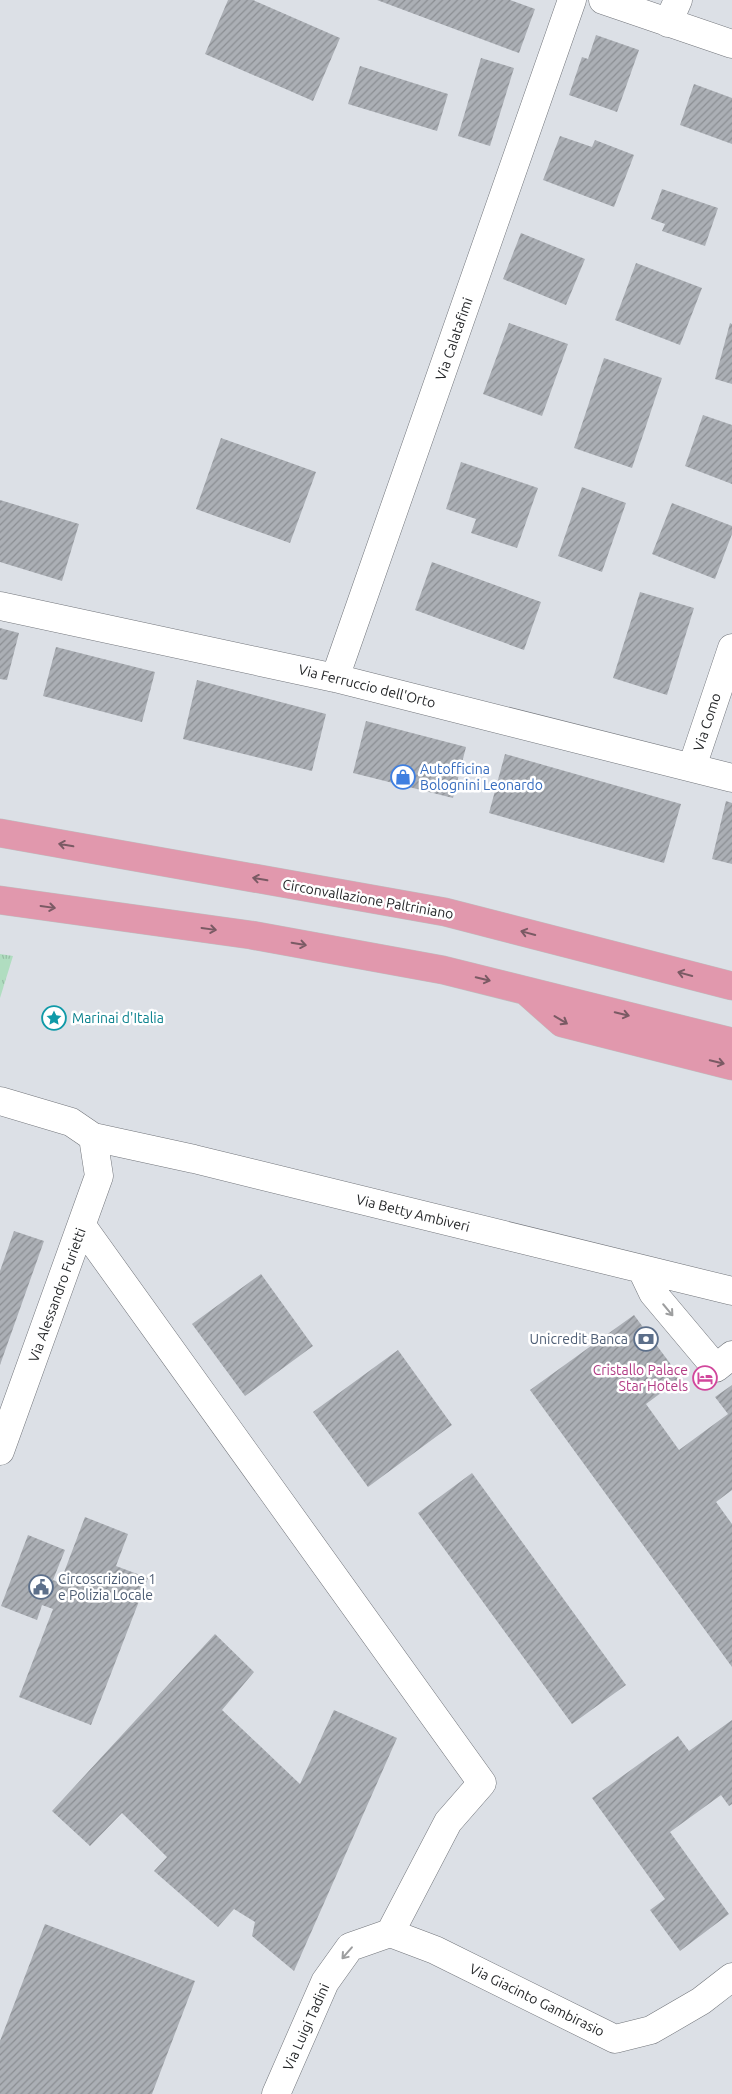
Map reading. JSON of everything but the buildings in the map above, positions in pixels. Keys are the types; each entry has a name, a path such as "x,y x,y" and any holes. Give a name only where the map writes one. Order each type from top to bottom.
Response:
{"highway":[{"name":"Circonvallazione Paltriniano","path":"0,833 446,912 732,986"},
{"path":"0,900 251,935 443,970 732,1042"},
{"path":"524,989 562,1023 732,1066"}],"street":[{"name":"Via Calatafimi","path":"335,678 572,0"},
{"path":"602,0 673,11 732,44"},
{"name":"Via Ferruccio dell'Orto","path":"0,606 335,678 732,778"},
{"name":"Via Como","path":"692,767 732,648"},
{"path":"0,1101 71,1122 93,1137"},
{"name":"Via Alessandro Furietti","path":"0,1451 99,1176 93,1137"},
{"name":"Via Betty Ambiveri","path":"93,1137 194,1159 732,1292"},
{"path":"82,1226 482,1783 448,1822 390,1933"},
{"path":"642,1270 653,1292 716,1368 732,1355"},
{"name":"Via Giacinto Gambirasio","path":"390,1933 435,1950 615,2039 651,2030 701,2001 732,1977"},
{"name":"Via Luigi Tadini","path":"276,2094 325,1982 350,1947 390,1933"}],"green space":[{"path":"0,954 13,956 0,998"}],"place":[{"name":"Autofficina Bolognini Leonardo","path":"403,777"},
{"name":"Marinai d'Italia","path":"54,1018"},
{"name":"Unicredit Banca","path":"646,1339"},
{"name":"Cristallo Palace Star Hotels","path":"705,1378"},
{"name":"Circoscrizione 1 e Polizia Locale","path":"41,1587"}]}
